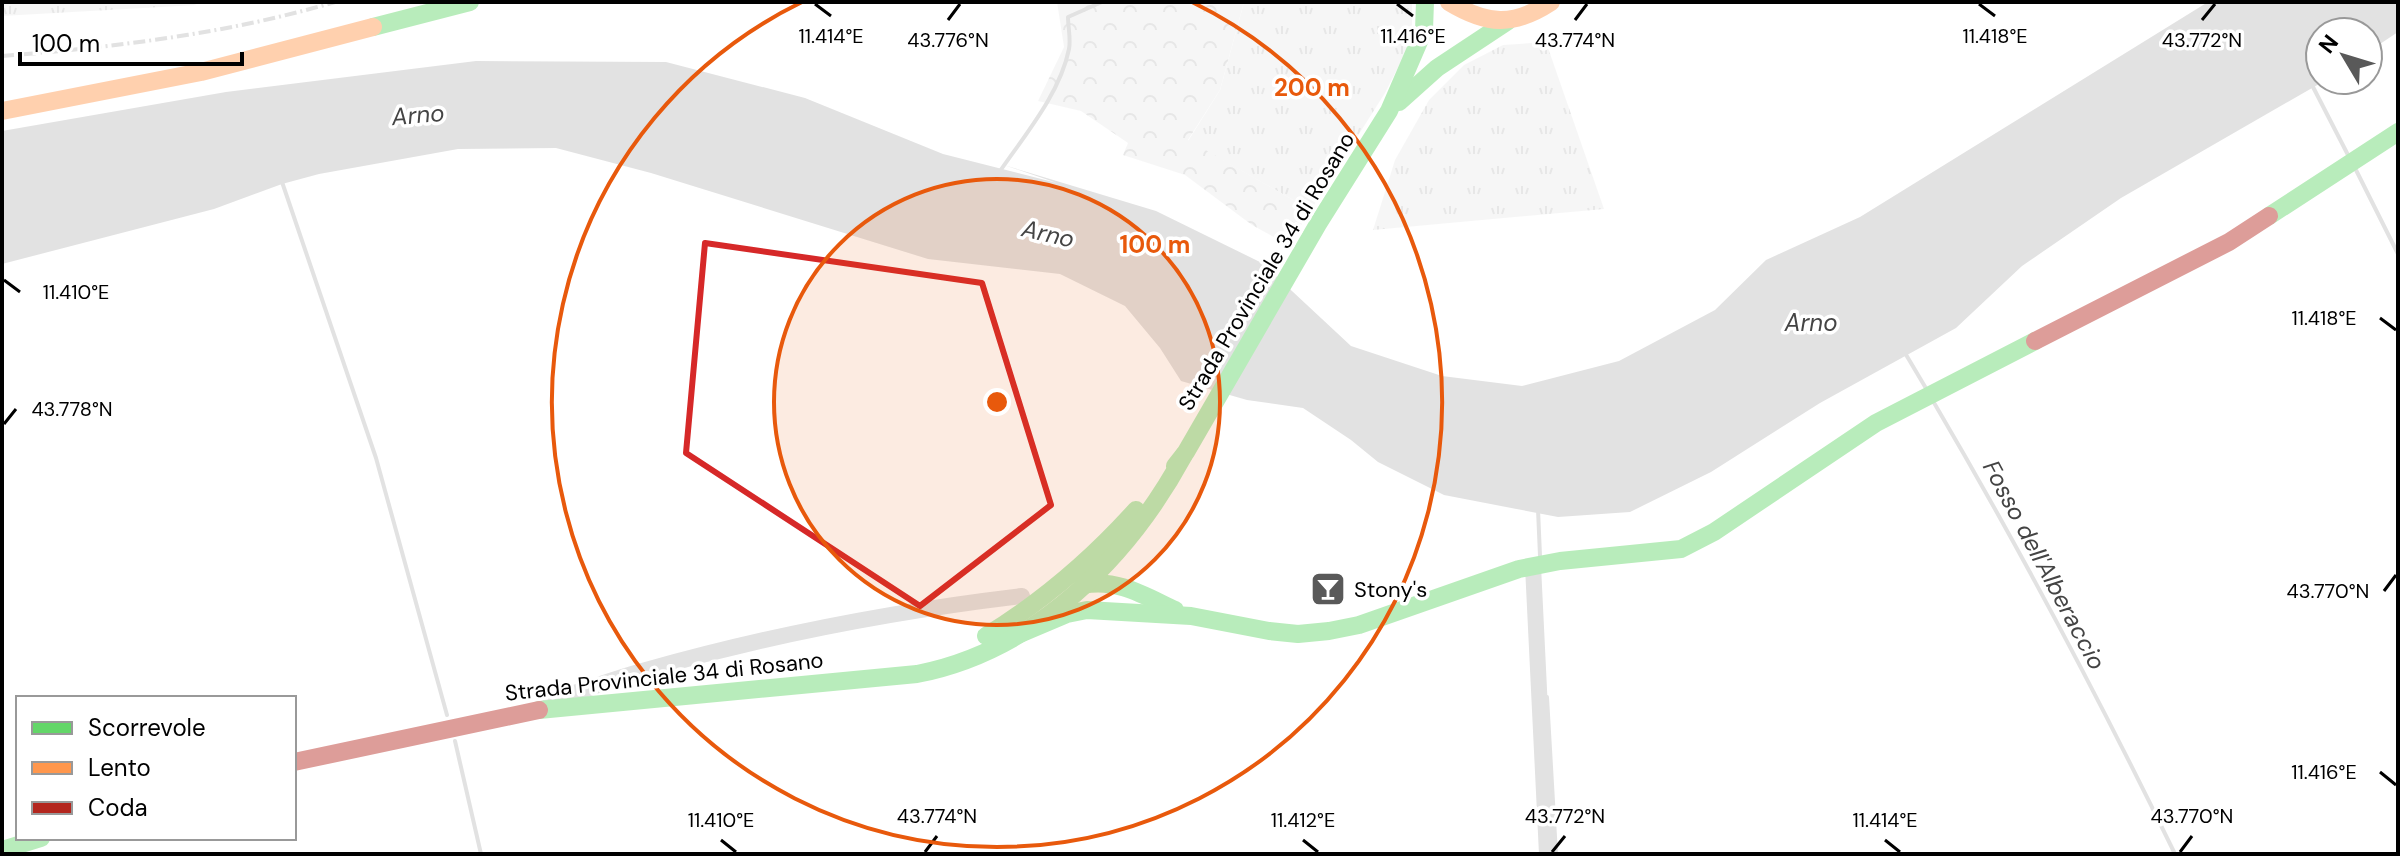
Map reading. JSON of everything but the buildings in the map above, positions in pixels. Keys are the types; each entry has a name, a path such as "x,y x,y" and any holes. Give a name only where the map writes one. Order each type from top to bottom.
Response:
{"main road":[{"path":"2,111 201,72 470,2"},
{"name":"Strada Provinciale 34 di Rosano","path":"296,762 545,709 931,672 985,652 1055,611 1092,582 1118,556 1154,511 1318,224 1389,111 1424,30 1425,2"},
{"path":"1449,2 1467,14 1487,20 1508,21 1544,7 1572,2"},
{"name":"Strada Provinciale 34 di Rosano","path":"1389,111 1445,61 1508,21"},
{"path":"1015,636 1067,614 1087,610 1191,616 1298,634 1329,631 1359,625 1519,569 1681,549 1714,532 1876,423 2229,242 2398,132"},
{"name":"Strada Provinciale 34 di Rosano","path":"900,674 969,645 1046,597 1081,570 1185,453"},
{"path":"1136,591 1126,570 1134,545 1154,511"},
{"path":"1107,543 1092,582 1102,602 1127,612"},
{"path":"1046,597 1092,582 1120,584 1191,616"},
{"path":"2,850 34,840"}],"street":[{"path":"1533,566 1547,854"},
{"path":"506,717 645,670 766,639 927,607 1022,596"}],"highlighted area":[{"path":"705,243 982,283 1051,505 920,606 686,453"}],"green space":[{"path":"2,2 188,2 197,5 2,16"},
{"path":"1057,2 1244,2 1220,90 1188,140 1311,210 1288,245 1252,225 1185,175 1123,155 1128,143 1081,111 1038,101 1064,47"},
{"path":"1244,2 1412,2 1412,40 1385,93 1311,210 1188,141 1220,90"},
{"path":"1546,42 1604,209 1373,230 1395,160 1429,100 1464,65 1503,45"}],"water":[{"name":"Arno","path":"2208,2 2398,2 2398,32 2384,41 2384,16 2304,16 2304,93 2121,198 2022,266 1956,328 1820,403 1711,472 1630,512 1558,517 1444,495 1378,462 1303,408 1247,400 1181,381 1160,348 1125,306 1060,274 928,259 651,173 556,148 458,149 319,174 214,209 2,264 2,131 226,92 476,61 666,62 805,98 943,154 1057,183 1004,165 1156,211 1262,263 1351,346 1442,376 1522,386 1619,361 1715,310 1766,260 1860,217"}],"waterway":[{"path":"998,174 1040,114 1058,82 1069,49 1068,17 1102,2"},
{"path":"2318,96 2348,155"},
{"path":"2356,170 2398,254"},
{"path":"281,179 376,458 447,715"},
{"name":"Fosso dell'Alberaccio","path":"1905,353 1927,390"},
{"name":"Fosso dell'Alberaccio","path":"1933,401 2058,625 2175,854"},
{"path":"1538,509 1540,556"},
{"path":"1547,697 1556,854"},
{"path":"455,741 481,854"}],"railway":[{"path":"2,56 170,38 253,23 335,2"}],"traffic: fast":[{"path":"373,27 470,2"},
{"path":"1175,466 1318,224 1389,111 1424,30 1425,2"},
{"path":"1399,102 1437,68 1508,21"},
{"path":"2269,216 2398,132"},
{"path":"1015,636 1067,614 1087,610 1191,616 1298,634 1329,631 1359,625 1519,569 1560,561 1681,549 1714,532 1876,423 2035,341"},
{"path":"539,710 917,674 960,662 1001,645 1039,622 1074,594 1135,529 1184,455"},
{"path":"986,636 1066,579 1136,510"},
{"path":"1083,585 1119,586 1175,610"},
{"path":"2,850 34,840"}],"traffic: slow":[{"path":"1449,2 1476,15 1500,20 1524,16 1551,2"},
{"path":"2,111 201,72 373,27"}],"traffic: jam":[{"path":"2035,341 2229,242 2269,216"},
{"path":"296,762 539,710"}],"place":[{"name":"Stony's","path":"1328,589"}]}
